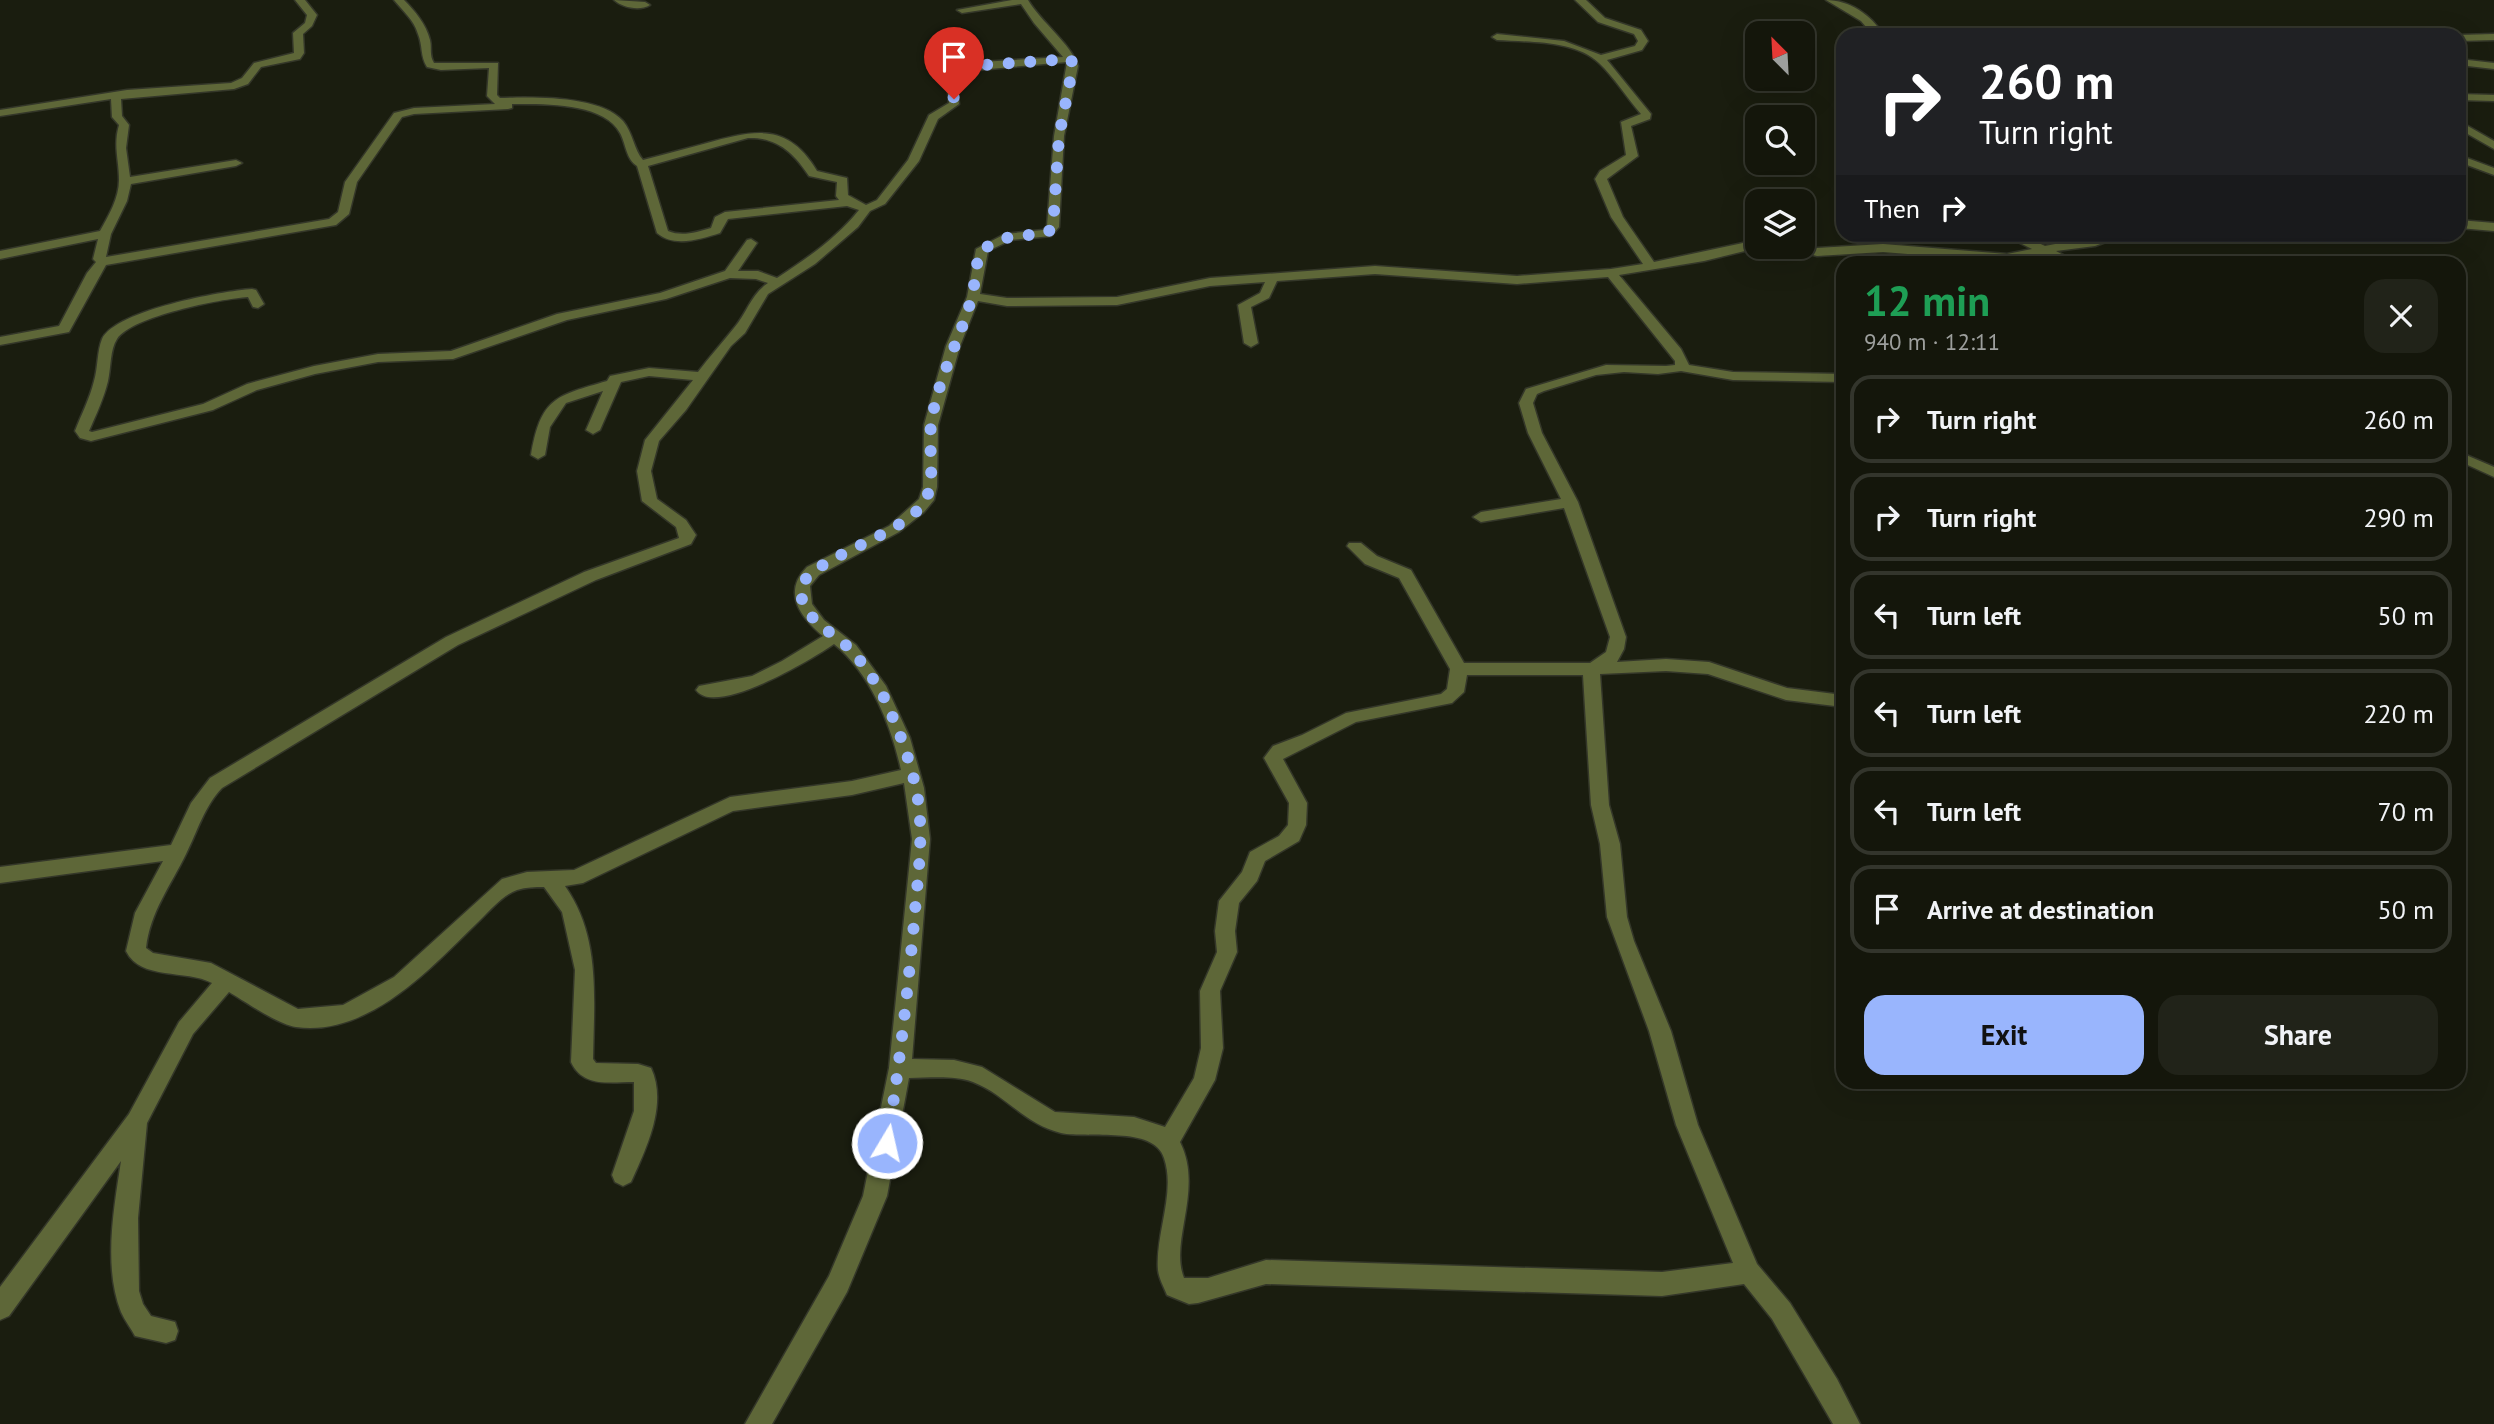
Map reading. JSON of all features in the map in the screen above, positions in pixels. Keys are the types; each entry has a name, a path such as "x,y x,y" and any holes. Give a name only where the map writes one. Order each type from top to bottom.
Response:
{"street":[{"path":"0,113 118,96 240,83 249,78 258,65 296,57 299,53 298,33 309,24 312,15 300,0"},
{"path":"399,0 416,18 428,43 426,58 431,65 494,65 494,99 534,99 586,108 619,122 635,153 635,160 642,164 663,233 669,237 690,236 716,230 719,220 725,216 848,202"},
{"path":"619,0 626,4 645,5"},
{"path":"758,1424 838,1284 875,1196 900,1068 921,839 919,804 912,774 890,709 861,664 807,610 801,586 807,576 821,566 894,529 926,500 930,487 931,425 953,346 973,297 975,270 982,249 1009,237 1047,233 1053,227 1059,136 1073,66 1071,59 1037,21 1023,0 962,10"},
{"path":"1580,0 1591,8 1599,19 1634,30 1642,36 1643,41 1639,48 1601,59"},
{"path":"1831,0 1873,28"},
{"path":"1497,37 1535,39 1576,46 1601,59 1646,114 1646,117 1625,124 1632,156 1604,173 1601,179 1617,217 1651,266"},
{"path":"2466,38 2494,37"},
{"path":"2466,46 2478,46"},
{"path":"912,774 790,798 730,804 576,878 527,880 509,884 401,983 347,1013 317,1018 295,1018 204,970 148,961 136,951 137,933 151,898 177,852 202,796 216,783 452,641 590,576 685,541 688,535 686,529 672,514 650,501 644,471 652,440 703,377 726,343 749,318 763,292 811,261 854,224 866,209 881,202 913,161 933,117 954,104 950,70 964,66 1071,59"},
{"path":"2466,63 2494,66"},
{"path":"103,261 98,254 121,200 125,181 118,140 124,125 117,117 114,101 118,96"},
{"path":"2466,97 2494,98"},
{"path":"0,341 64,329 93,272 103,261 332,222 343,214 351,182 398,115 414,111 514,106 534,99"},
{"path":"2466,128 2494,146"},
{"path":"642,164 705,145 748,135 765,135 792,147 813,174 843,180 842,196 848,202 866,209"},
{"path":"2466,161 2494,172"},
{"path":"125,181 236,163"},
{"path":"2466,225 2494,227"},
{"path":"0,256 105,234"},
{"path":"1904,250 1910,246 1908,242"},
{"path":"2027,242 2058,256"},
{"path":"2017,256 2095,242"},
{"path":"729,274 751,243"},
{"path":"973,297 988,301 1117,301 1210,282 1375,270 1498,280 1611,272 1745,246"},
{"path":"1815,252 1862,248 1981,256"},
{"path":"1904,250 1909,256"},
{"path":"1611,272 1676,352 1682,367 1692,373 1836,378"},
{"path":"258,304 252,293 234,294 171,308 120,328 113,334 107,346 102,383 82,431 91,437 174,417 208,407 252,387 334,365 378,358 453,355 562,317 614,303 663,296 729,274 758,275 777,282"},
{"path":"1251,343 1244,305 1265,296 1272,279"},
{"path":"1591,669 1614,656 1618,637 1570,502 1535,433 1527,410 1527,398 1531,392 1616,368 1664,371 1682,367"},
{"path":"593,430 615,379 637,372 703,377"},
{"path":"538,455 543,427 561,400 611,384"},
{"path":"2466,459 2494,473"},
{"path":"1481,517 1570,502"},
{"path":"1168,1142 1204,1080 1212,1048 1210,991 1227,952 1225,931 1229,901 1250,876 1257,857 1286,841 1292,836 1297,825 1298,803 1273,758 1279,751 1308,740 1352,717 1446,699 1455,692 1459,669 1405,574 1371,560 1355,546"},
{"path":"705,690 750,685 834,636"},
{"path":"1459,669 1591,669 1666,665 1709,668 1786,694 1836,700"},
{"path":"1591,669 1600,804 1610,844 1617,917 1660,1031 1687,1125 1749,1272 1781,1311 1847,1424"},
{"path":"0,875 177,852"},
{"path":"551,880 570,910 585,970 582,1062 591,1072 638,1073 646,1079 647,1098 623,1175"},
{"path":"0,1308 137,1121 186,1028 227,980"},
{"path":"900,1068 971,1072 984,1076 1046,1120 1064,1124 1136,1128 1155,1133 1168,1142 1178,1157 1180,1172 1168,1258 1169,1276 1177,1287 1187,1292 1210,1289 1266,1272 1662,1284 1749,1272"},
{"path":"137,1121 126,1212 125,1269 132,1308 144,1327 166,1331"}],"route":[{"path":"887,1143 900,1068 906,1007 921,839 919,804 890,709 849,649 807,610 801,586 807,576 821,566 894,529 926,500 930,487 931,425 953,346 973,297 979,254 992,243 1017,235 1047,233 1053,227 1059,136 1073,66 1071,59 956,67 950,70 949,74 954,99"}]}
